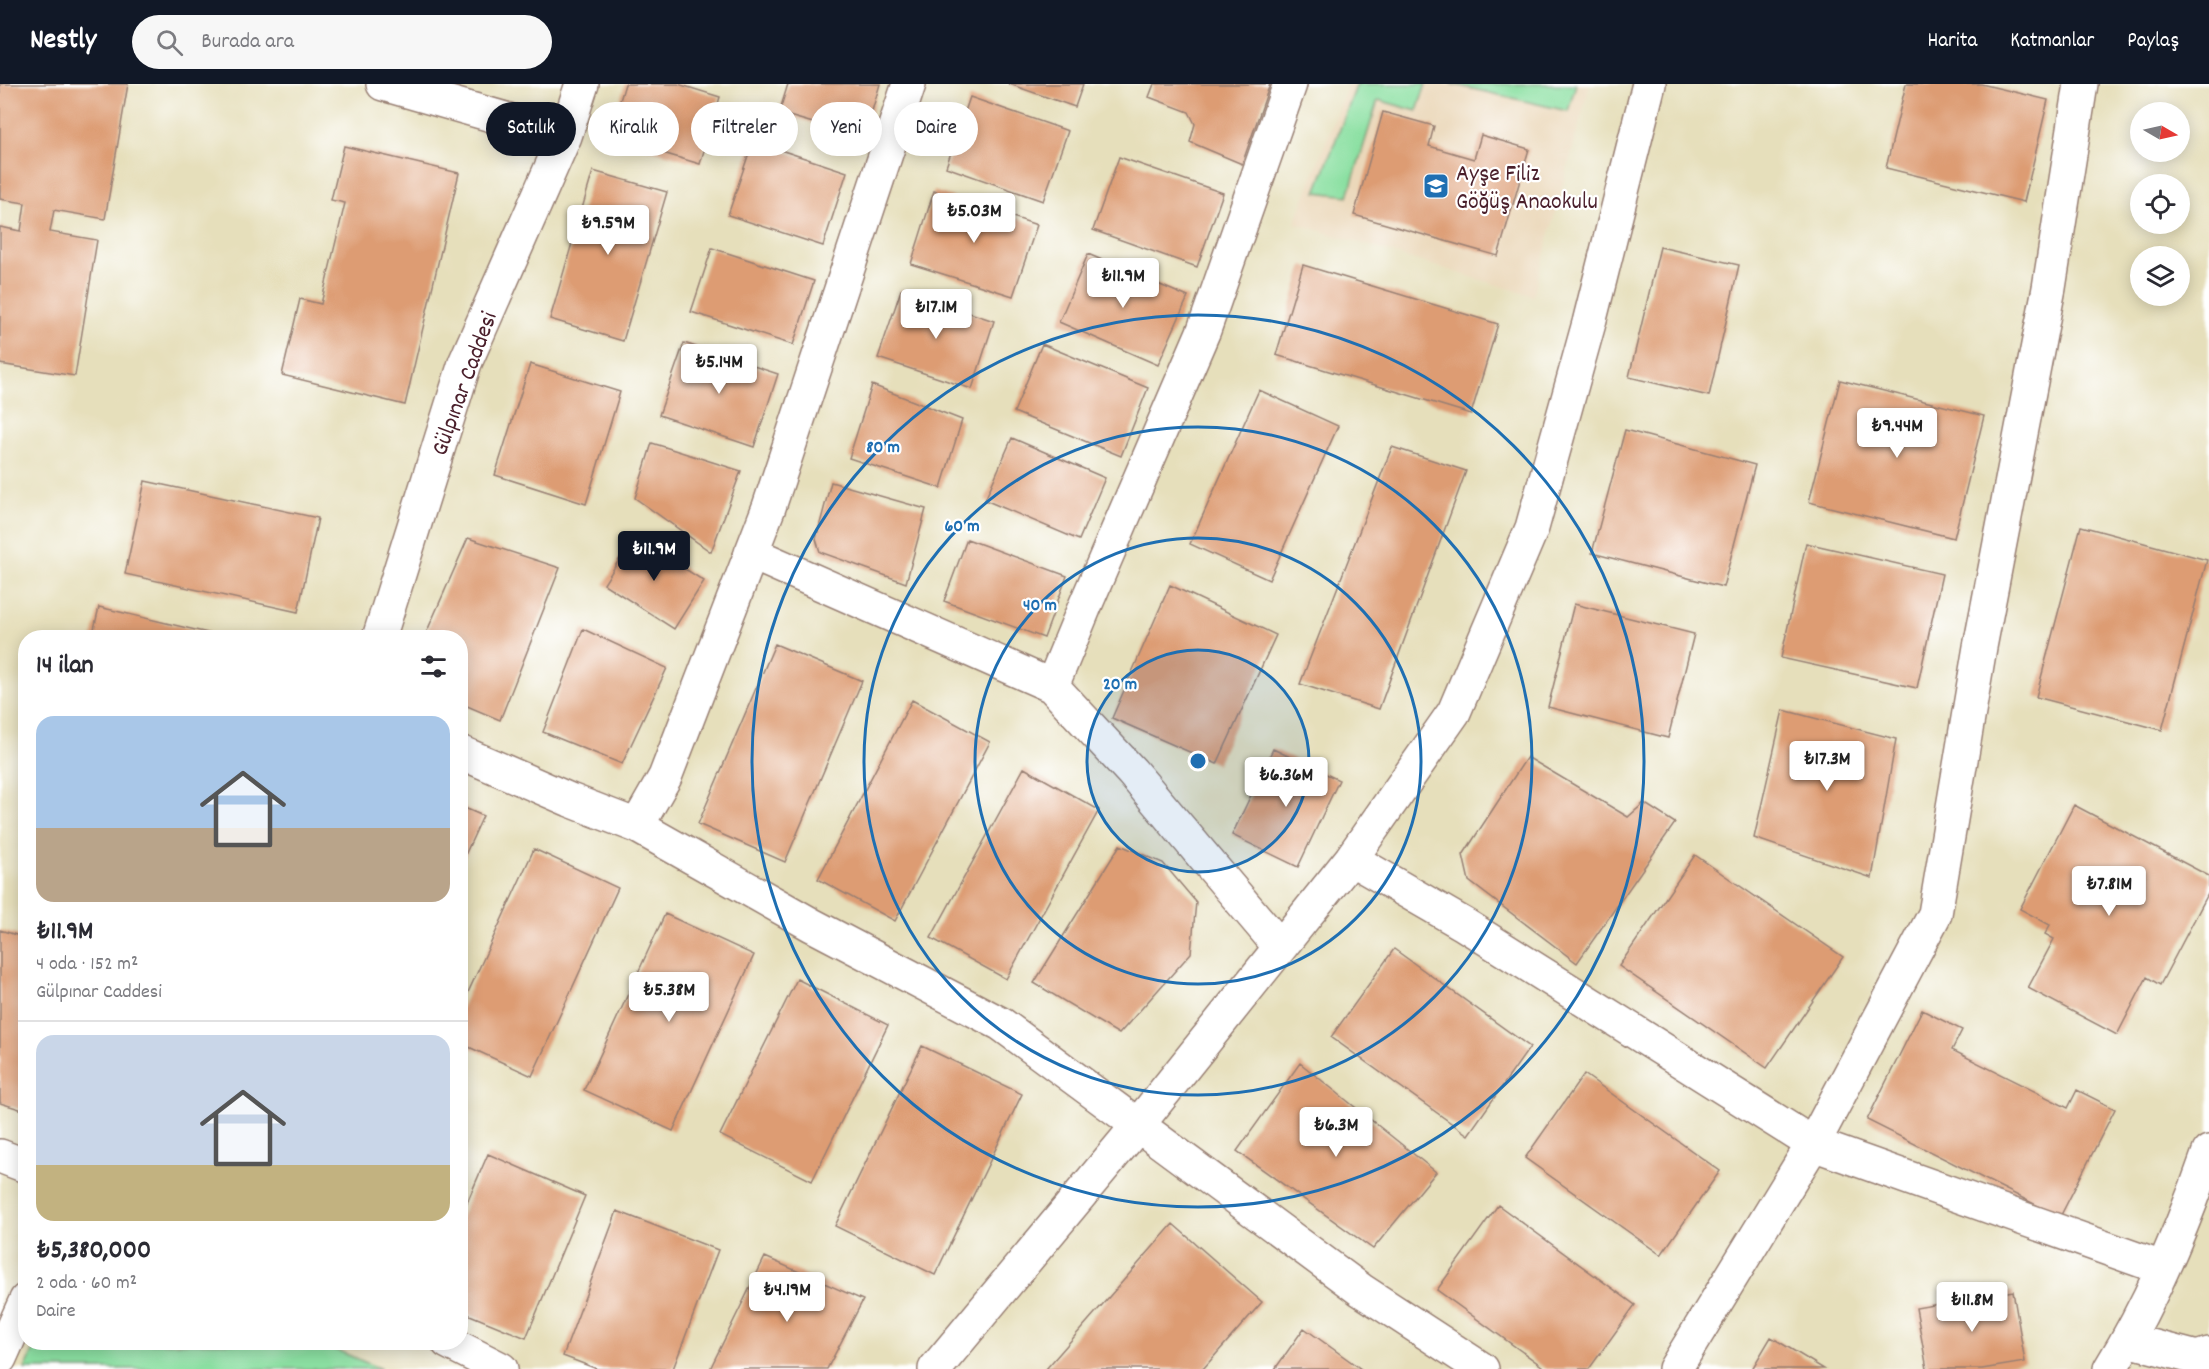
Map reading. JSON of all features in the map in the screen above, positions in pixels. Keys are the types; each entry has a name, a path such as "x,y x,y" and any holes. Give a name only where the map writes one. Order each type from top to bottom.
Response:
{"street":[{"path":"383,84 486,113"},
{"name":"Gülpınar Caddesi","path":"576,102 582,84"},
{"path":"638,826 665,777 773,496 909,84"},
{"path":"1052,686 1204,330 1290,84"},
{"path":"935,1369 1138,1124 1351,860 1454,712 1532,528 1589,323 1649,84"},
{"path":"1675,1369 1813,1144 1935,914 1980,647 2049,288 2081,84"},
{"name":"Gülpınar Caddesi","path":"382,630 465,363 556,156"},
{"path":"751,553 1052,686 1132,772 1281,947"},
{"path":"468,755 570,800 638,826 812,925 1001,1024 1361,1290 1482,1369"},
{"path":"1351,860 1465,925 1813,1144 2162,1268"},
{"path":"2110,1369 2128,1340 2162,1268 2198,1210 2209,1152"},
{"path":"0,1156 18,1163"},
{"path":"0,1358 18,1318"},
{"path":"2128,1340 2205,1360"},
{"path":"464,1350 501,1369"}],"shaded area":[{"name":"Ayşe Filiz Göğüş Anaokulu","path":"1348,84 1590,84 1533,296 1295,223"}],"green space":[{"path":"1357,84 1426,84 1417,111 1378,100 1348,196 1316,192"},
{"path":"1451,84 1576,84 1568,111"},
{"path":"34,1350 336,1350 381,1369 25,1369"}],"building":[{"path":"0,84 128,84 105,219 54,210 50,232 97,240 75,376 0,364 0,227 21,231 25,203 0,199"},
{"path":"625,84 678,84 720,97 719,102 691,102 691,156 702,156 700,164 673,156 679,156 679,102 620,102"},
{"path":"788,84 880,84 875,102 810,102 810,122 798,119 798,102 782,102"},
{"path":"1009,84 1083,84 1075,107"},
{"path":"1154,84 1270,84 1242,164 1190,142 1195,124 1189,112 1149,97"},
{"path":"1906,84 1981,84 2048,100 2024,202 1886,168"},
{"path":"970,97 1068,131 1043,201 946,167 950,156 978,156 978,102 968,102"},
{"path":"1383,112 1434,126 1429,146 1474,159 1481,135 1529,149 1498,256 1354,215"},
{"path":"344,146 459,173 405,405 282,375 300,299 321,304 345,203 331,200"},
{"path":"748,156 798,156 847,172 823,246 728,215"},
{"path":"1119,157 1223,193 1197,267 1093,230"},
{"path":"593,171 667,192 623,341 550,319"},
{"path":"934,191 1037,225 1013,296 911,264"},
{"path":"1660,247 1739,265 1709,396 1629,377"},
{"path":"712,248 814,281 793,345 691,312"},
{"path":"1088,254 1188,297 1158,365 1059,322"},
{"path":"1303,265 1498,324 1471,414 1276,355"},
{"path":"901,290 994,321 972,389 878,358"},
{"path":"684,343 778,374 754,447 659,415"},
{"path":"1042,344 1148,388 1121,456 1014,412"},
{"path":"530,364 620,392 586,504 495,475"},
{"path":"1840,380 1984,416 1954,538 1809,502"},
{"path":"872,385 962,420 941,488 849,458"},
{"path":"1259,390 1338,426 1269,580 1190,544"},
{"path":"1625,430 1755,465 1723,587 1592,553"},
{"path":"1012,438 1105,478 1079,540 985,500"},
{"path":"652,443 741,471 711,552 635,498"},
{"path":"1392,447 1466,471 1379,709 1300,684"},
{"path":"145,481 318,518 298,612 125,574"},
{"path":"831,482 926,509 906,583 820,552 816,539"},
{"path":"2081,526 2207,560 2162,730 2036,697"},
{"path":"634,536 704,581 674,629 604,584"},
{"path":"468,538 560,568 500,720 468,706 468,630 428,630"},
{"path":"967,539 1067,576 1044,638 944,601"},
{"path":"1806,543 1942,574 1917,688 1781,658"},
{"path":"1170,585 1276,635 1217,764 1112,718"},
{"path":"1574,604 1694,634 1668,738 1548,707"},
{"path":"99,607 196,630 94,630"},
{"path":"583,629 667,668 622,764 543,732"},
{"path":"775,644 862,681 785,862 698,824"},
{"path":"912,700 990,742 895,921 818,879"},
{"path":"1783,710 1896,739 1872,878 1754,838"},
{"path":"1273,749 1339,780 1298,867 1232,835"},
{"path":"1527,757 1628,817 1644,803 1675,823 1577,963 1469,881 1463,855"},
{"path":"1024,768 1099,810 1006,979 931,938"},
{"path":"2074,805 2209,876 2209,892 2160,985 2147,977 2117,1035 2028,988 2054,939 2045,934 2050,925 2020,909"},
{"path":"468,809 483,816 468,849"},
{"path":"1120,845 1163,863 1196,902 1191,953 1119,1034 1034,983"},
{"path":"534,849 618,888 532,1076 468,1047 468,993"},
{"path":"1695,855 1843,957 1767,1068 1619,966"},
{"path":"665,914 754,955 673,1131 584,1090"},
{"path":"0,930 18,936 18,1109 0,1103"},
{"path":"1394,949 1530,1047 1468,1135 1331,1037"},
{"path":"797,979 888,1025 812,1181 720,1135"},
{"path":"1922,1010 1962,1030 1952,1050 2068,1108 2077,1090 2115,1109 2060,1217 1867,1120"},
{"path":"922,1046 1022,1094 935,1275 835,1226"},
{"path":"1300,1063 1436,1172 1373,1249 1237,1151"},
{"path":"1584,1074 1720,1171 1661,1255 1525,1158"},
{"path":"488,1154 585,1196 526,1338 468,1314 468,1200"},
{"path":"1498,1205 1635,1305 1589,1369 1546,1369 1437,1290"},
{"path":"617,1211 718,1250 673,1369 597,1369 563,1356"},
{"path":"1173,1224 1262,1302 1203,1369 1046,1369"},
{"path":"765,1257 863,1300 827,1369 710,1369"},
{"path":"2013,1291 2025,1362 1982,1369 1927,1369 1916,1308"},
{"path":"1304,1328 1361,1369 1275,1369"},
{"path":"1771,1337 1824,1369 1752,1369"}],"place":[{"name":"Ayşe Filiz Göğüş Anaokulu","path":"1436,186"}]}
